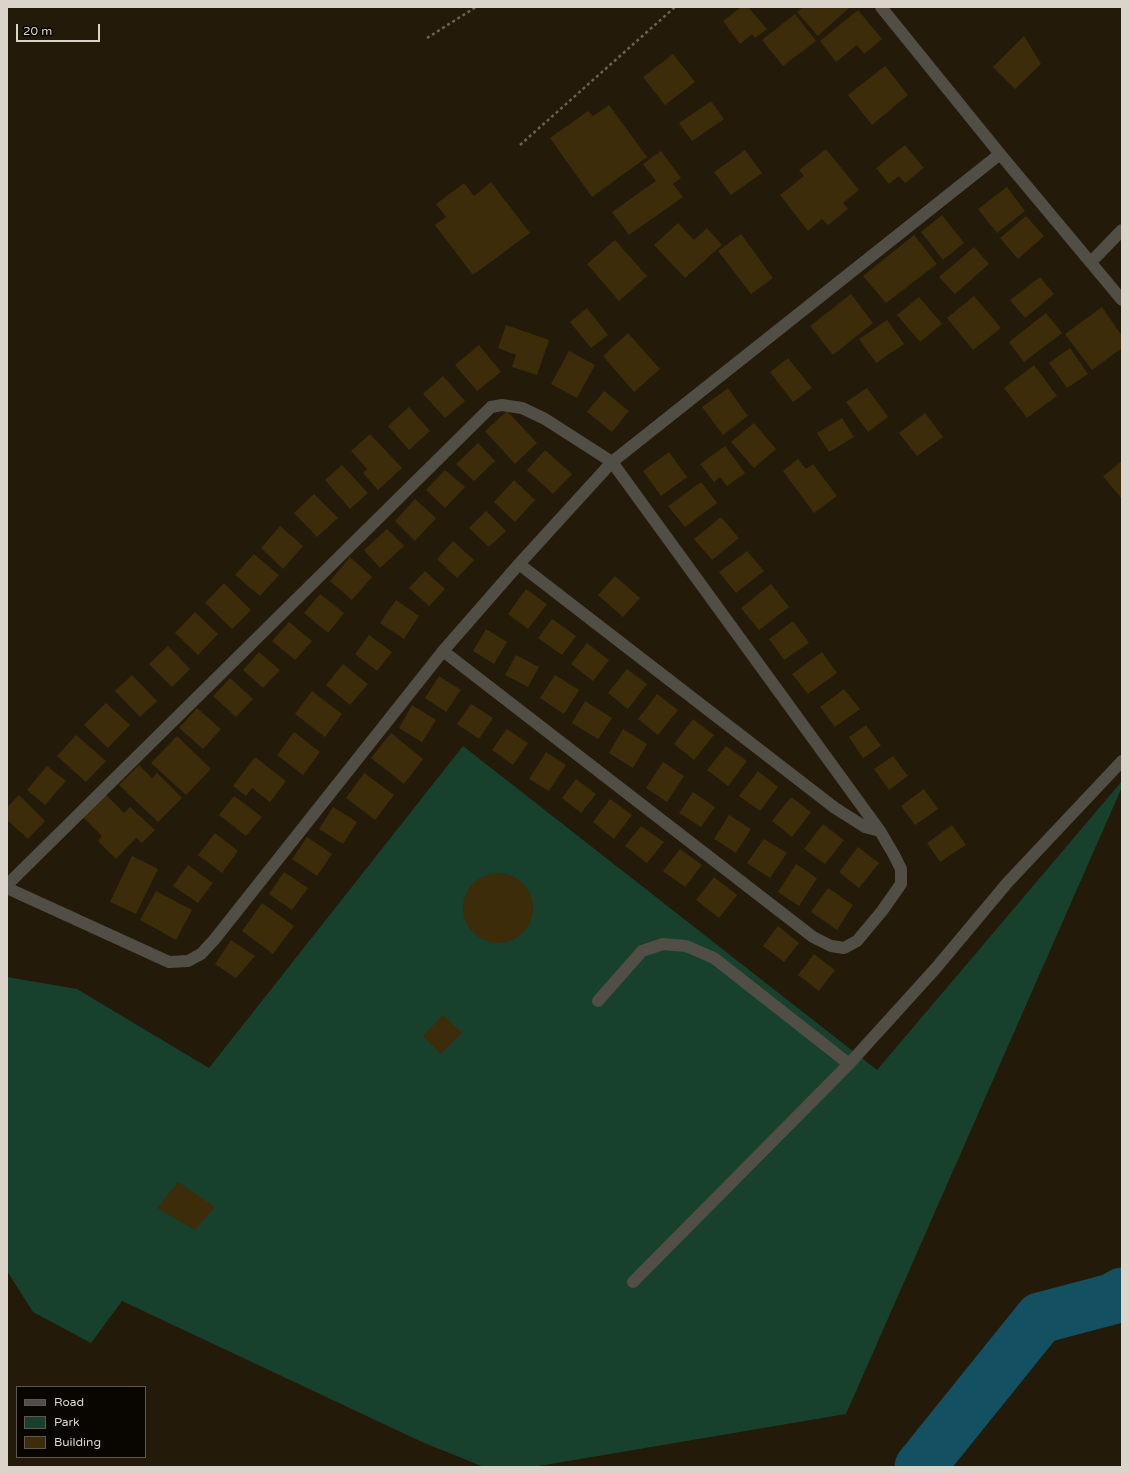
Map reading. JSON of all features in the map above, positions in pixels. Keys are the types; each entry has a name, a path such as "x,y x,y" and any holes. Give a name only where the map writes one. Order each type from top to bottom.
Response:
{"street":[{"path":"881,7 1000,154 1122,300"},
{"path":"443,651 813,937 831,946 844,948 857,940 882,911 901,884 901,869 880,831 612,462 545,419 522,408 502,405 491,407 7,886 170,962 188,961 201,954 214,940 443,651 519,564 612,462 1000,154"},
{"path":"1091,262 1122,230"},
{"path":"519,564 835,808 865,828 880,831"},
{"path":"634,1282 849,1064 936,968 1008,882 1122,761"},
{"path":"598,1001 642,951 663,944 686,946 714,958 849,1064"}],"path":[{"path":"426,38 476,7"},
{"path":"520,145 675,7"}],"green space":[{"path":"463,746 877,1070 1122,781 1122,787 846,1414 533,1467 484,1467 422,1442 122,1301 91,1343 33,1312 7,1271 7,977 77,989 209,1068"}],"building":[{"path":"741,7 748,7 767,29 755,38 752,34 740,44 723,21"},
{"path":"803,7 850,7 818,36 797,12"},
{"path":"858,10 882,39 864,54 857,45 836,62 820,41"},
{"path":"795,14 816,41 783,66 762,40"},
{"path":"1024,36 1041,64 1015,89 993,67"},
{"path":"673,54 695,82 665,105 643,77"},
{"path":"885,66 908,95 872,125 848,95"},
{"path":"711,101 724,119 692,141 679,123"},
{"path":"609,105 647,157 592,197 550,138 588,111 593,116"},
{"path":"905,145 924,168 905,183 899,176 889,184 876,168"},
{"path":"826,149 859,190 843,203 848,209 828,225 822,219 808,231 780,195 804,176 799,170"},
{"path":"745,150 762,173 731,195 714,172"},
{"path":"661,151 681,178 673,184 683,197 629,235 612,212 656,181 643,164"},
{"path":"491,182 530,233 473,275 435,225 446,217 436,204 464,183 474,196"},
{"path":"1007,187 1025,211 997,233 978,209"},
{"path":"942,215 964,243 943,260 921,232"},
{"path":"1026,216 1044,236 1018,259 1000,238"},
{"path":"678,223 694,240 707,228 722,245 685,278 654,245"},
{"path":"741,234 773,278 751,294 718,251"},
{"path":"914,235 937,264 886,303 863,276"},
{"path":"615,240 647,276 619,301 587,264"},
{"path":"974,247 989,264 955,294 939,277"},
{"path":"1040,277 1054,294 1025,318 1010,300"},
{"path":"851,294 873,323 833,355 810,326"},
{"path":"974,296 1001,328 973,350 947,318"},
{"path":"919,297 942,324 920,342 897,315"},
{"path":"1102,307 1122,336 1122,348 1092,370 1065,334"},
{"path":"587,308 608,335 591,348 570,322"},
{"path":"1046,313 1062,333 1024,362 1009,342"},
{"path":"887,320 904,344 876,363 859,339"},
{"path":"506,325 549,340 537,375 512,367 516,355 498,348"},
{"path":"628,333 660,369 634,392 603,356"},
{"path":"479,345 501,372 477,391 455,365"},
{"path":"1070,348 1088,374 1067,388 1049,363"},
{"path":"569,351 595,365 577,398 551,384"},
{"path":"788,358 812,388 793,402 770,372"},
{"path":"1034,365 1057,396 1027,418 1004,388"},
{"path":"443,376 465,401 445,418 423,394"},
{"path":"728,388 748,416 723,435 702,407"},
{"path":"867,388 888,417 868,432 846,402"},
{"path":"604,391 629,411 612,432 587,412"},
{"path":"409,407 430,431 409,450 388,426"},
{"path":"507,411 537,443 515,464 485,431"},
{"path":"925,413 943,437 917,456 899,433"},
{"path":"842,418 854,437 829,452 817,433"},
{"path":"754,423 776,449 754,468 731,442"},
{"path":"370,434 402,468 378,490 363,473 367,469 351,451"},
{"path":"478,443 495,461 474,481 456,464"},
{"path":"725,446 745,473 727,486 720,477 714,482 700,464"},
{"path":"545,450 572,474 553,494 527,470"},
{"path":"669,452 687,477 661,496 643,471"},
{"path":"798,459 806,469 813,464 837,496 814,513 783,471"},
{"path":"1122,461 1122,499 1103,476"},
{"path":"342,465 368,493 350,509 325,480"},
{"path":"445,470 465,487 445,508 426,490"},
{"path":"514,480 535,500 515,522 494,502"},
{"path":"701,482 717,503 685,527 668,506"},
{"path":"314,494 338,518 317,537 294,513"},
{"path":"415,499 436,518 415,541 395,521"},
{"path":"486,511 506,531 489,547 469,528"},
{"path":"721,517 739,538 712,560 694,539"},
{"path":"280,526 303,546 283,569 261,548"},
{"path":"387,529 404,546 380,568 364,550"},
{"path":"453,541 474,560 457,578 437,559"},
{"path":"747,551 764,571 736,593 719,572"},
{"path":"254,554 279,575 260,596 235,575"},
{"path":"350,557 372,577 352,600 330,581"},
{"path":"425,571 445,589 429,606 409,588"},
{"path":"615,576 640,598 623,617 598,595"},
{"path":"224,583 251,610 232,629 205,603"},
{"path":"771,584 789,607 759,630 741,608"},
{"path":"526,589 547,604 528,629 508,614"},
{"path":"320,594 344,613 328,633 304,613"},
{"path":"396,600 419,616 404,639 380,623"},
{"path":"195,612 218,634 198,655 175,633"},
{"path":"552,619 576,636 562,655 538,638"},
{"path":"793,621 809,643 784,660 769,639"},
{"path":"289,622 312,641 295,660 272,641"},
{"path":"486,629 507,642 494,664 473,651"},
{"path":"369,635 392,652 377,671 355,654"},
{"path":"587,643 609,660 593,681 571,664"},
{"path":"168,646 190,669 172,687 149,664"},
{"path":"259,652 280,670 263,688 243,670"},
{"path":"822,652 837,673 808,694 792,674"},
{"path":"516,655 539,667 528,687 505,675"},
{"path":"343,664 368,684 350,705 326,685"},
{"path":"627,669 647,684 628,709 608,693"},
{"path":"132,675 157,701 140,717 115,691"},
{"path":"555,675 579,690 564,714 540,698"},
{"path":"439,676 461,690 446,712 425,698"},
{"path":"230,678 253,699 236,717 213,696"},
{"path":"844,689 860,709 835,727 820,707"},
{"path":"312,691 342,714 325,737 295,714"},
{"path":"657,694 678,710 658,735 638,719"},
{"path":"585,701 612,718 598,739 572,723"},
{"path":"106,703 130,725 108,748 84,725"},
{"path":"471,704 493,718 479,739 457,724"},
{"path":"412,705 436,720 422,742 399,728"},
{"path":"197,708 221,729 203,749 179,728"},
{"path":"693,719 714,735 694,760 674,744"},
{"path":"866,725 881,746 863,758 849,737"},
{"path":"507,729 528,743 513,765 492,750"},
{"path":"623,729 647,744 633,768 609,753"},
{"path":"294,732 320,752 303,775 277,755"},
{"path":"391,733 423,759 404,784 371,758"},
{"path":"76,735 106,761 86,782 57,756"},
{"path":"177,736 211,769 186,795 151,763"},
{"path":"726,746 747,761 728,786 707,770"},
{"path":"546,752 566,765 549,791 529,779"},
{"path":"893,756 908,776 889,790 874,769"},
{"path":"255,757 286,781 270,802 252,788 246,796 233,786"},
{"path":"663,762 684,776 667,802 646,788"},
{"path":"139,765 152,778 157,773 182,798 158,822 119,785"},
{"path":"47,766 66,781 45,805 27,790"},
{"path":"758,771 778,787 760,811 739,796"},
{"path":"364,773 394,795 375,820 346,798"},
{"path":"576,779 596,794 581,813 562,798"},
{"path":"924,789 938,809 915,825 901,806"},
{"path":"693,792 715,807 701,827 679,813"},
{"path":"105,794 124,813 130,807 155,830 142,843 136,838 116,859 98,841 102,836 83,817"},
{"path":"19,795 45,821 28,839 7,820 7,807"},
{"path":"234,796 262,817 246,836 219,815"},
{"path":"791,797 811,812 792,837 772,821"},
{"path":"610,799 632,815 614,839 593,822"},
{"path":"333,807 357,822 343,844 319,829"},
{"path":"729,815 751,829 736,853 714,839"},
{"path":"823,824 844,840 825,864 804,849"},
{"path":"952,825 966,845 940,862 927,843"},
{"path":"641,826 664,842 647,863 625,846"},
{"path":"215,833 238,851 222,873 198,855"},
{"path":"307,837 332,854 317,876 292,859"},
{"path":"764,839 787,853 770,878 747,863"},
{"path":"858,847 879,863 859,888 839,872"},
{"path":"680,849 702,865 685,887 663,871"},
{"path":"132,856 158,869 136,914 110,902"},
{"path":"796,864 817,878 799,906 778,892"},
{"path":"188,865 213,883 198,903 173,886"},
{"path":"284,872 308,888 292,910 269,894"},
{"path":"491,873 505,873 518,879 527,888 531,894 533,908 531,922 523,933 512,941 505,943 491,943 484,941 473,933 465,922 463,915 463,901 465,894 473,883 484,875"},
{"path":"714,877 737,895 719,918 696,900"},
{"path":"828,888 853,905 837,930 811,912"},
{"path":"156,891 192,910 176,940 140,920"},
{"path":"262,903 294,926 273,954 242,931"},
{"path":"778,926 799,943 784,962 763,946"},
{"path":"231,940 255,956 236,978 215,964"},
{"path":"814,954 835,970 819,991 798,975"},
{"path":"443,1015 462,1033 441,1054 423,1036"},
{"path":"178,1182 215,1207 195,1230 157,1208"}],"waterway":[{"path":"920,1467 1040,1318 1112,1299 1122,1293"}]}
